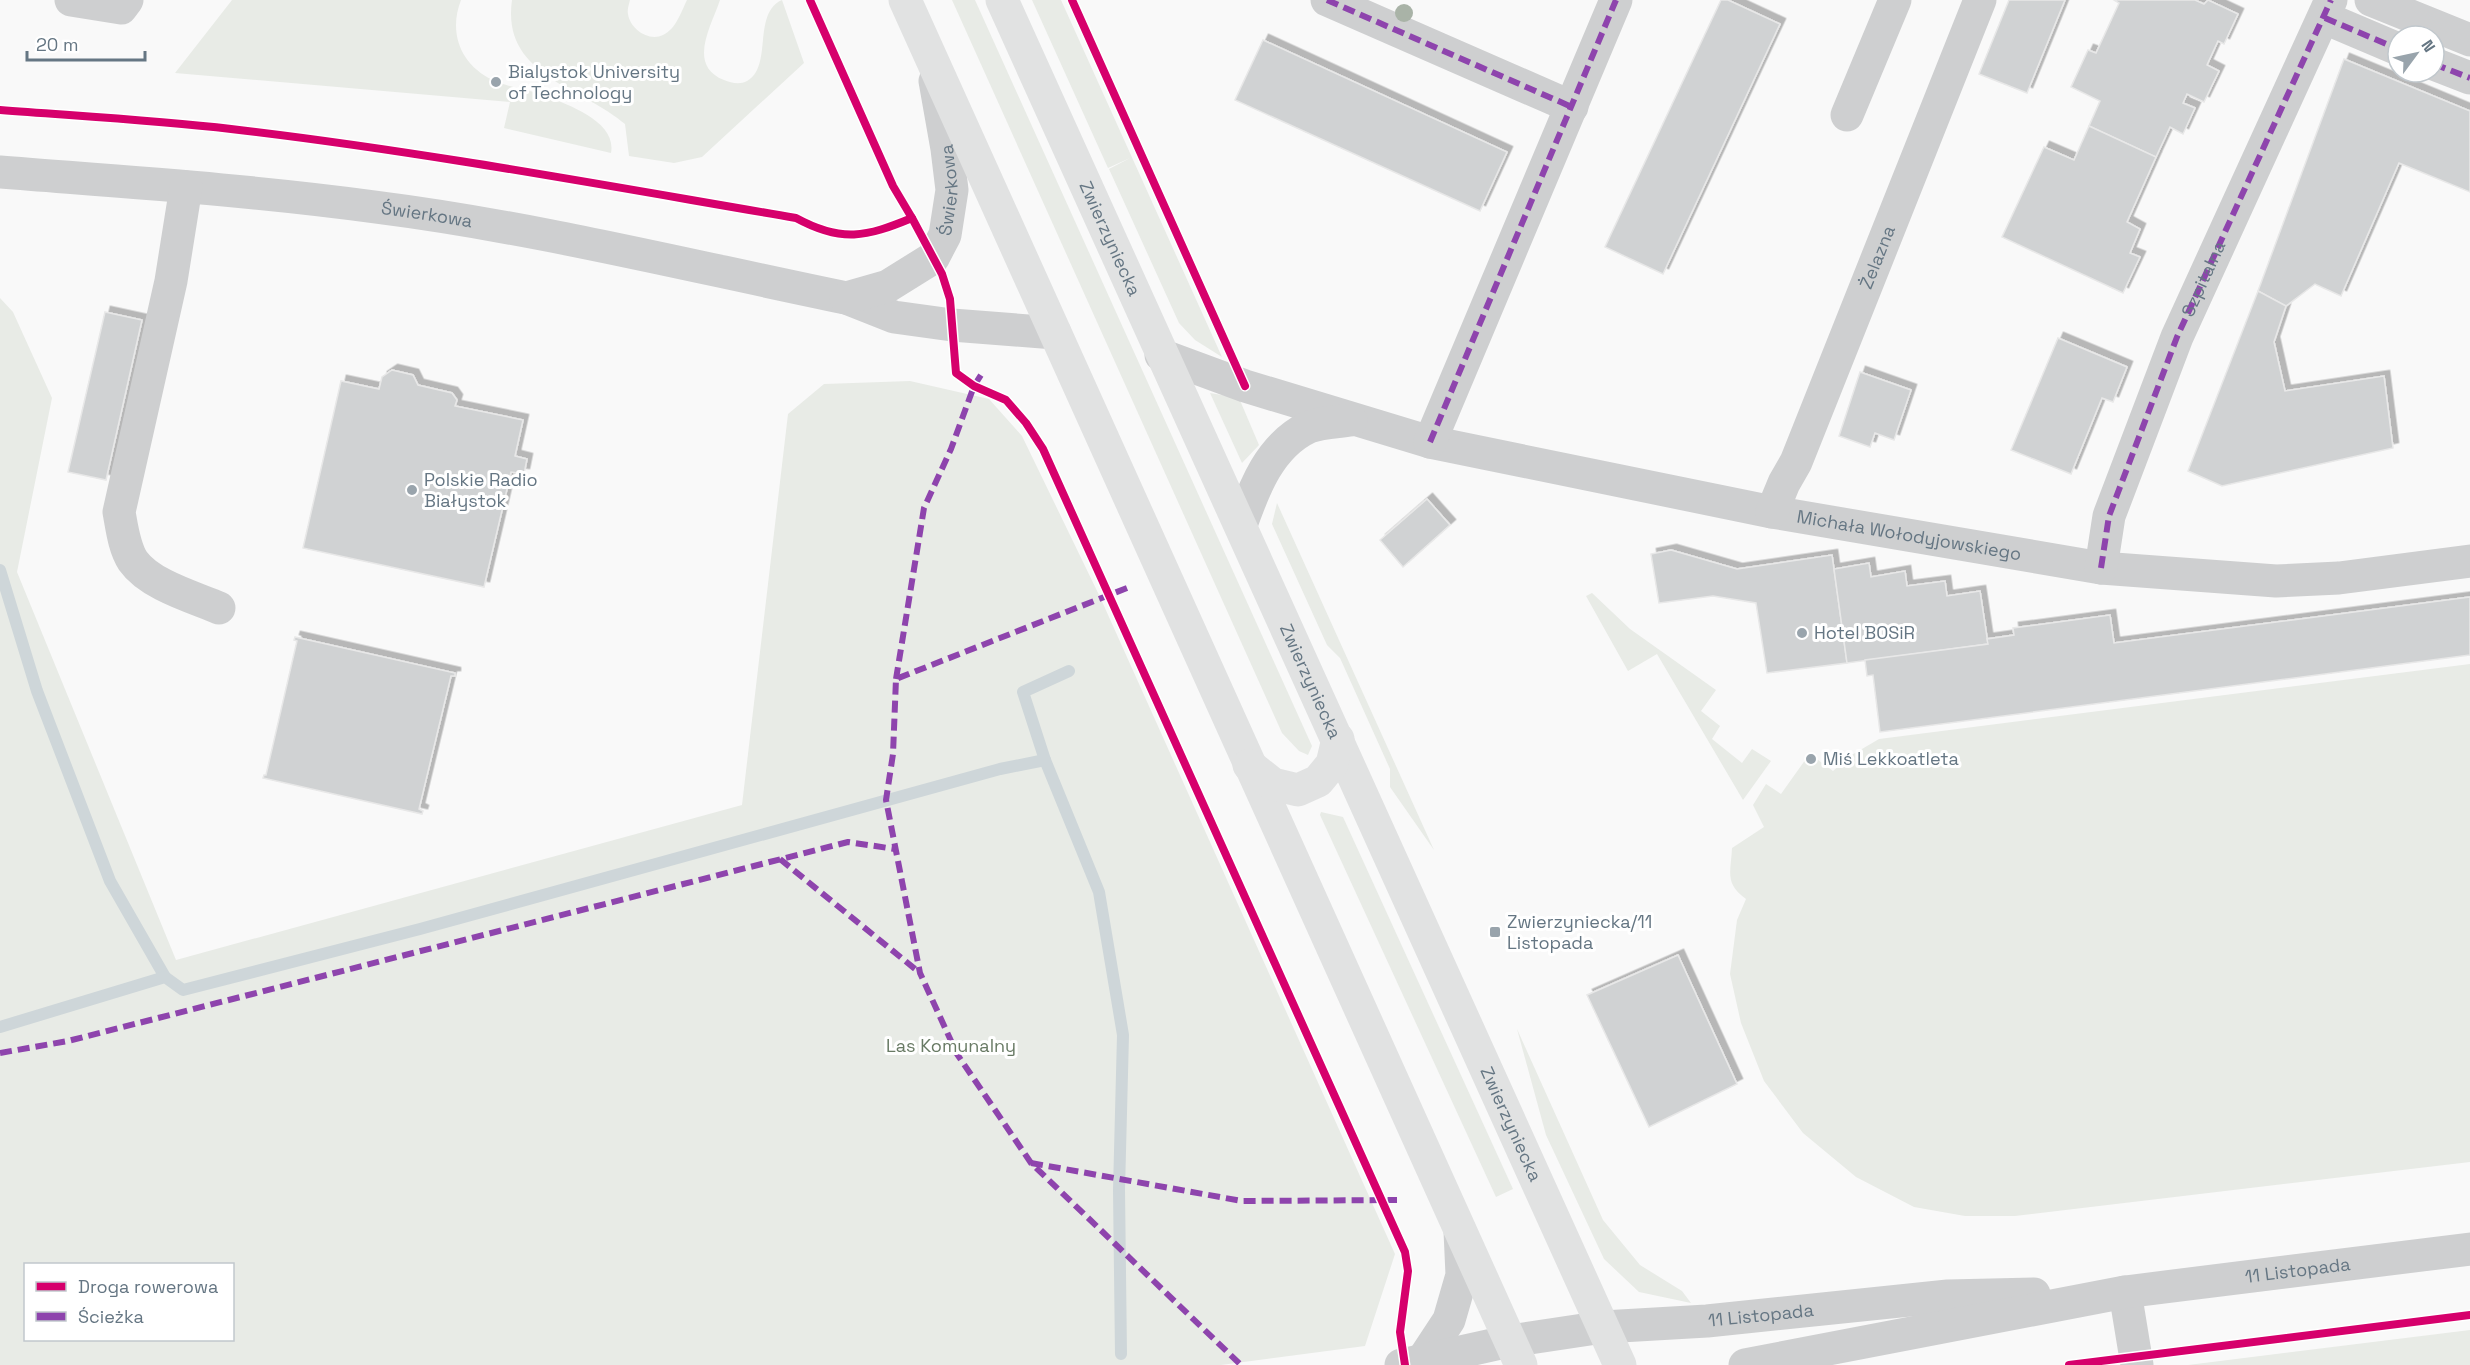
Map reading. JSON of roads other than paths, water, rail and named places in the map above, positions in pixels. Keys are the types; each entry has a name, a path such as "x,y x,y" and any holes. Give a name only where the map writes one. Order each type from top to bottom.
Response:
{"main road":[{"path":"905,0 1516,1353"},
{"name":"Zwierzyniecka","path":"1002,0 1161,356 1241,525 1541,1195 1620,1365"},
{"path":"1249,765 1273,784 1298,790 1318,781 1332,764 1338,739"}],"street":[{"path":"71,0 121,8 127,0"},
{"path":"1327,0 1572,107"},
{"path":"1430,442 1616,0"},
{"path":"1847,115 1895,0"},
{"name":"Żelazna","path":"1772,512 1796,462 1980,0"},
{"path":"2371,0 2470,40"},
{"path":"2328,9 2386,43"},
{"name":"Szpitalna","path":"2101,568 2109,516 2177,337 2328,9"},
{"name":"Świerkowa","path":"846,298 888,286 933,258 945,235 952,190 932,60"},
{"path":"2446,69 2470,78"},
{"name":"Świerkowa","path":"0,172 186,187 375,207 465,220 846,298 894,317 952,325 1055,333"},
{"path":"186,187 171,281 119,512 123,538 133,561 149,578 219,608"},
{"name":"Michała Wołodyjowskiego","path":"1161,356 1245,386 1430,442 1772,512 2101,568 2276,580 2339,578 2470,561"},
{"name":"Michała Wołodyjowskiego","path":"1241,525 1254,487 1273,456 1288,441 1310,427 1356,419"},
{"path":"1413,1362 1449,1320 1462,1275 1460,1229"},
{"name":"11 Listopada","path":"1745,1365 2125,1292 2470,1250"},
{"path":"2125,1292 2137,1365"},
{"name":"11 Listopada","path":"1413,1362 1516,1353 1603,1327 1707,1321 1948,1296 2125,1292"}],"waterway":[{"path":"0,570 37,691 110,881 165,977"},
{"path":"1045,760 1023,692 1069,671"},
{"path":"0,1027 165,977 183,990 420,929 1000,769 1045,760 1099,892 1123,1035 1119,1190 1121,1354"}],"place":[{"name":"Bialystok University of Technology","path":"496,82"},
{"name":"Polskie Radio Białystok","path":"412,490"},
{"name":"Hotel BOSiR","path":"1802,633"},
{"name":"Miś Lekkoatleta","path":"1811,759"},
{"name":"Zwierzyniecka/11 Listopada","path":"1495,932"}],"park label":[{"name":"Las Komunalny","path":"951,1046"}]}
